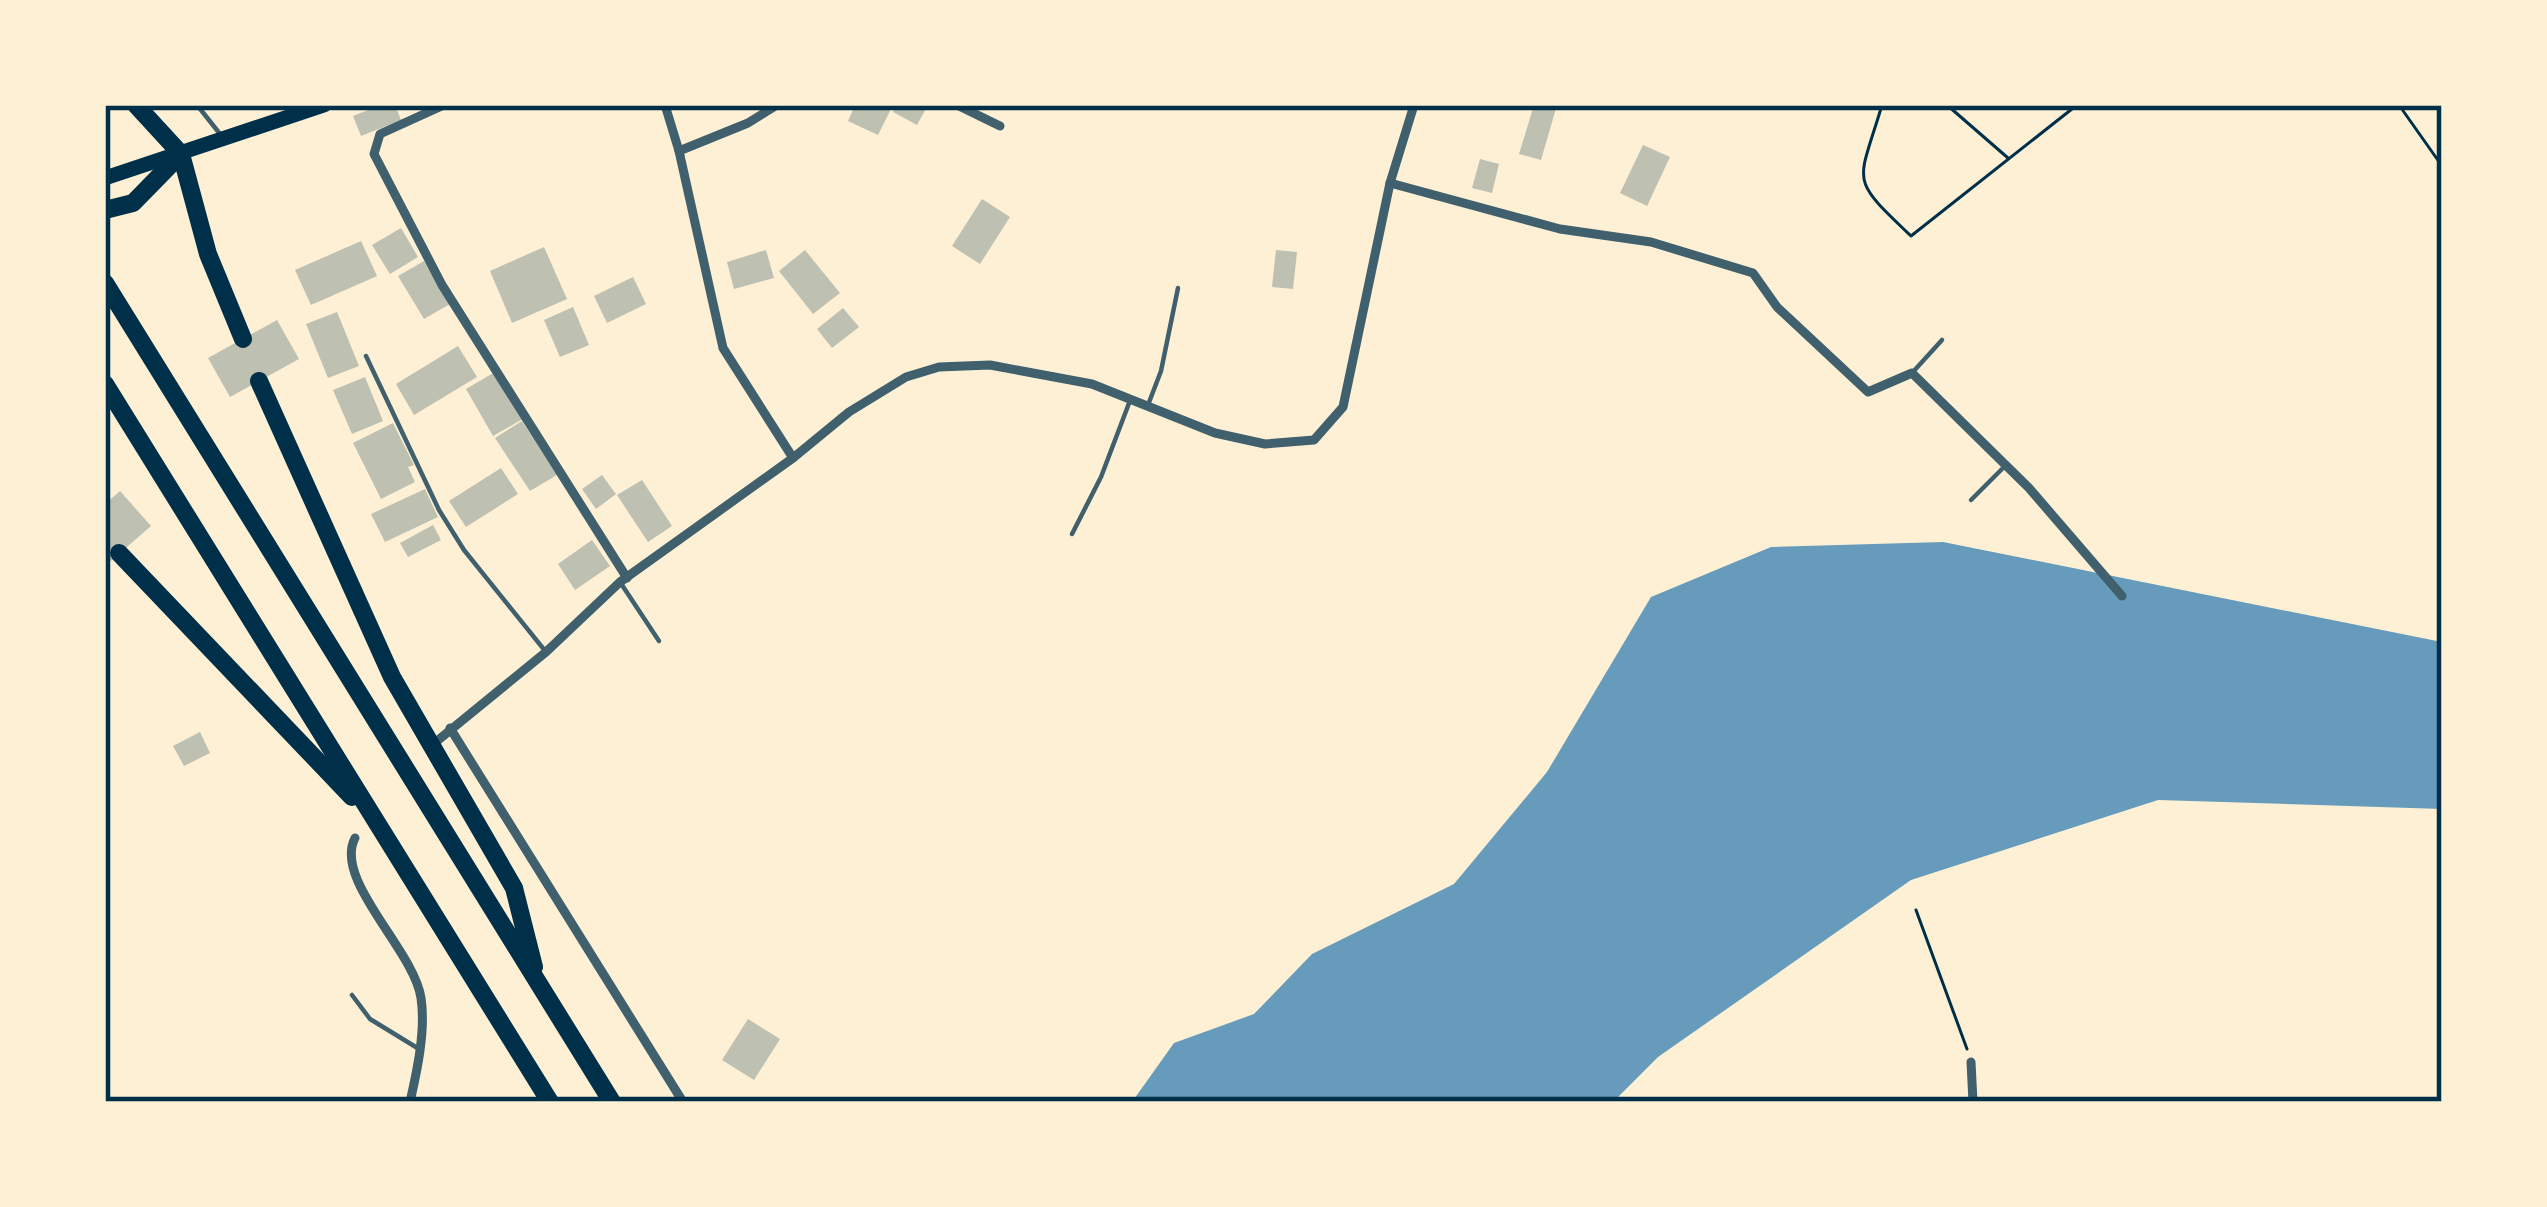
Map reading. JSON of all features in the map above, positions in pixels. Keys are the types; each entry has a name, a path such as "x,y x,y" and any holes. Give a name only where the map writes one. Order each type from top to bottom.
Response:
{"highway":[{"path":"136,105 181,154 208,254 243,339"},
{"path":"105,210 133,203 181,154"},
{"path":"105,284 612,1102"},
{"path":"260,381 392,677 514,888 540,989"},
{"path":"105,384 550,1102"},
{"path":"119,554 376,822"}],"main road":[{"path":"105,178 324,105"}],"street":[{"path":"444,105 380,134 374,154 442,285 624,580"},
{"path":"665,105 723,348 793,458"},
{"path":"679,152 748,124 777,105"},
{"path":"957,105 1000,126"},
{"path":"436,741 546,652 624,580 849,412 906,377 939,367 990,365 1092,384 1215,433 1265,444 1314,440 1343,407 1390,183 1414,105"},
{"path":"1390,183 1560,229 1651,242 1753,273 1778,307 1868,392 1912,373 2029,488 2122,596"},
{"path":"450,728 683,1102"},
{"path":"355,838 349,849 354,874 396,941 421,994 410,1102"},
{"path":"1971,1062 1973,1102"}],"lane":[{"path":"197,105 224,139"},
{"path":"1148,405 1161,371 1178,288"},
{"path":"1912,373 1942,340"},
{"path":"366,356 439,510 464,550 546,652"},
{"path":"1072,534 1132,398"},
{"path":"1971,500 2005,466"},
{"path":"624,580 659,640"},
{"path":"352,995 370,1019 419,1049"}],"path":[{"path":"1882,105 1861,176 1866,193 1911,236 2077,105"},
{"path":"1947,105 2009,159"},
{"path":"2399,105 2442,166"},
{"path":"1916,910 1971,1062"}],"water":[{"path":"1943,542 2442,642 2442,809 2158,800 1911,880 1658,1057 1613,1102 1132,1102 1174,1043 1254,1014 1312,954 1454,884 1547,772 1651,597 1771,547"}],"building":[{"path":"395,105 401,120 361,136 353,116"},
{"path":"855,105 893,105 878,135 848,121"},
{"path":"896,105 928,105 917,125 893,112"},
{"path":"1534,105 1557,105 1541,160 1519,154"},
{"path":"1643,145 1670,157 1647,206 1620,193"},
{"path":"1480,159 1499,164 1492,193 1472,188"},
{"path":"982,199 1010,217 980,264 952,246"},
{"path":"401,228 418,257 390,274 372,245"},
{"path":"361,241 377,276 311,305 295,270"},
{"path":"544,247 567,299 512,323 490,271"},
{"path":"766,250 774,278 734,289 727,262"},
{"path":"805,250 840,293 813,314 779,271"},
{"path":"1276,250 1297,252 1293,289 1272,287"},
{"path":"424,261 450,304 424,319 398,276"},
{"path":"633,277 646,304 607,323 594,296"},
{"path":"573,307 589,345 560,357 544,320"},
{"path":"843,308 859,327 832,348 817,329"},
{"path":"337,312 359,366 328,378 306,324"},
{"path":"277,320 299,359 230,397 208,358"},
{"path":"458,346 477,377 414,415 396,384"},
{"path":"495,372 523,419 493,436 466,389"},
{"path":"365,377 383,421 352,434 333,390"},
{"path":"522,421 557,475 530,491 495,438"},
{"path":"393,423 414,465 408,467 415,482 381,499 353,443"},
{"path":"501,468 518,494 466,527 449,501"},
{"path":"602,475 616,494 596,509 582,489"},
{"path":"642,480 672,526 648,542 617,495"},
{"path":"425,489 438,517 385,542 371,514"},
{"path":"120,491 151,526 105,566 105,504"},
{"path":"433,525 441,540 408,557 400,543"},
{"path":"592,540 610,566 575,590 558,564"},
{"path":"200,732 210,753 184,766 173,746"},
{"path":"748,1019 780,1039 754,1080 722,1060"}]}
